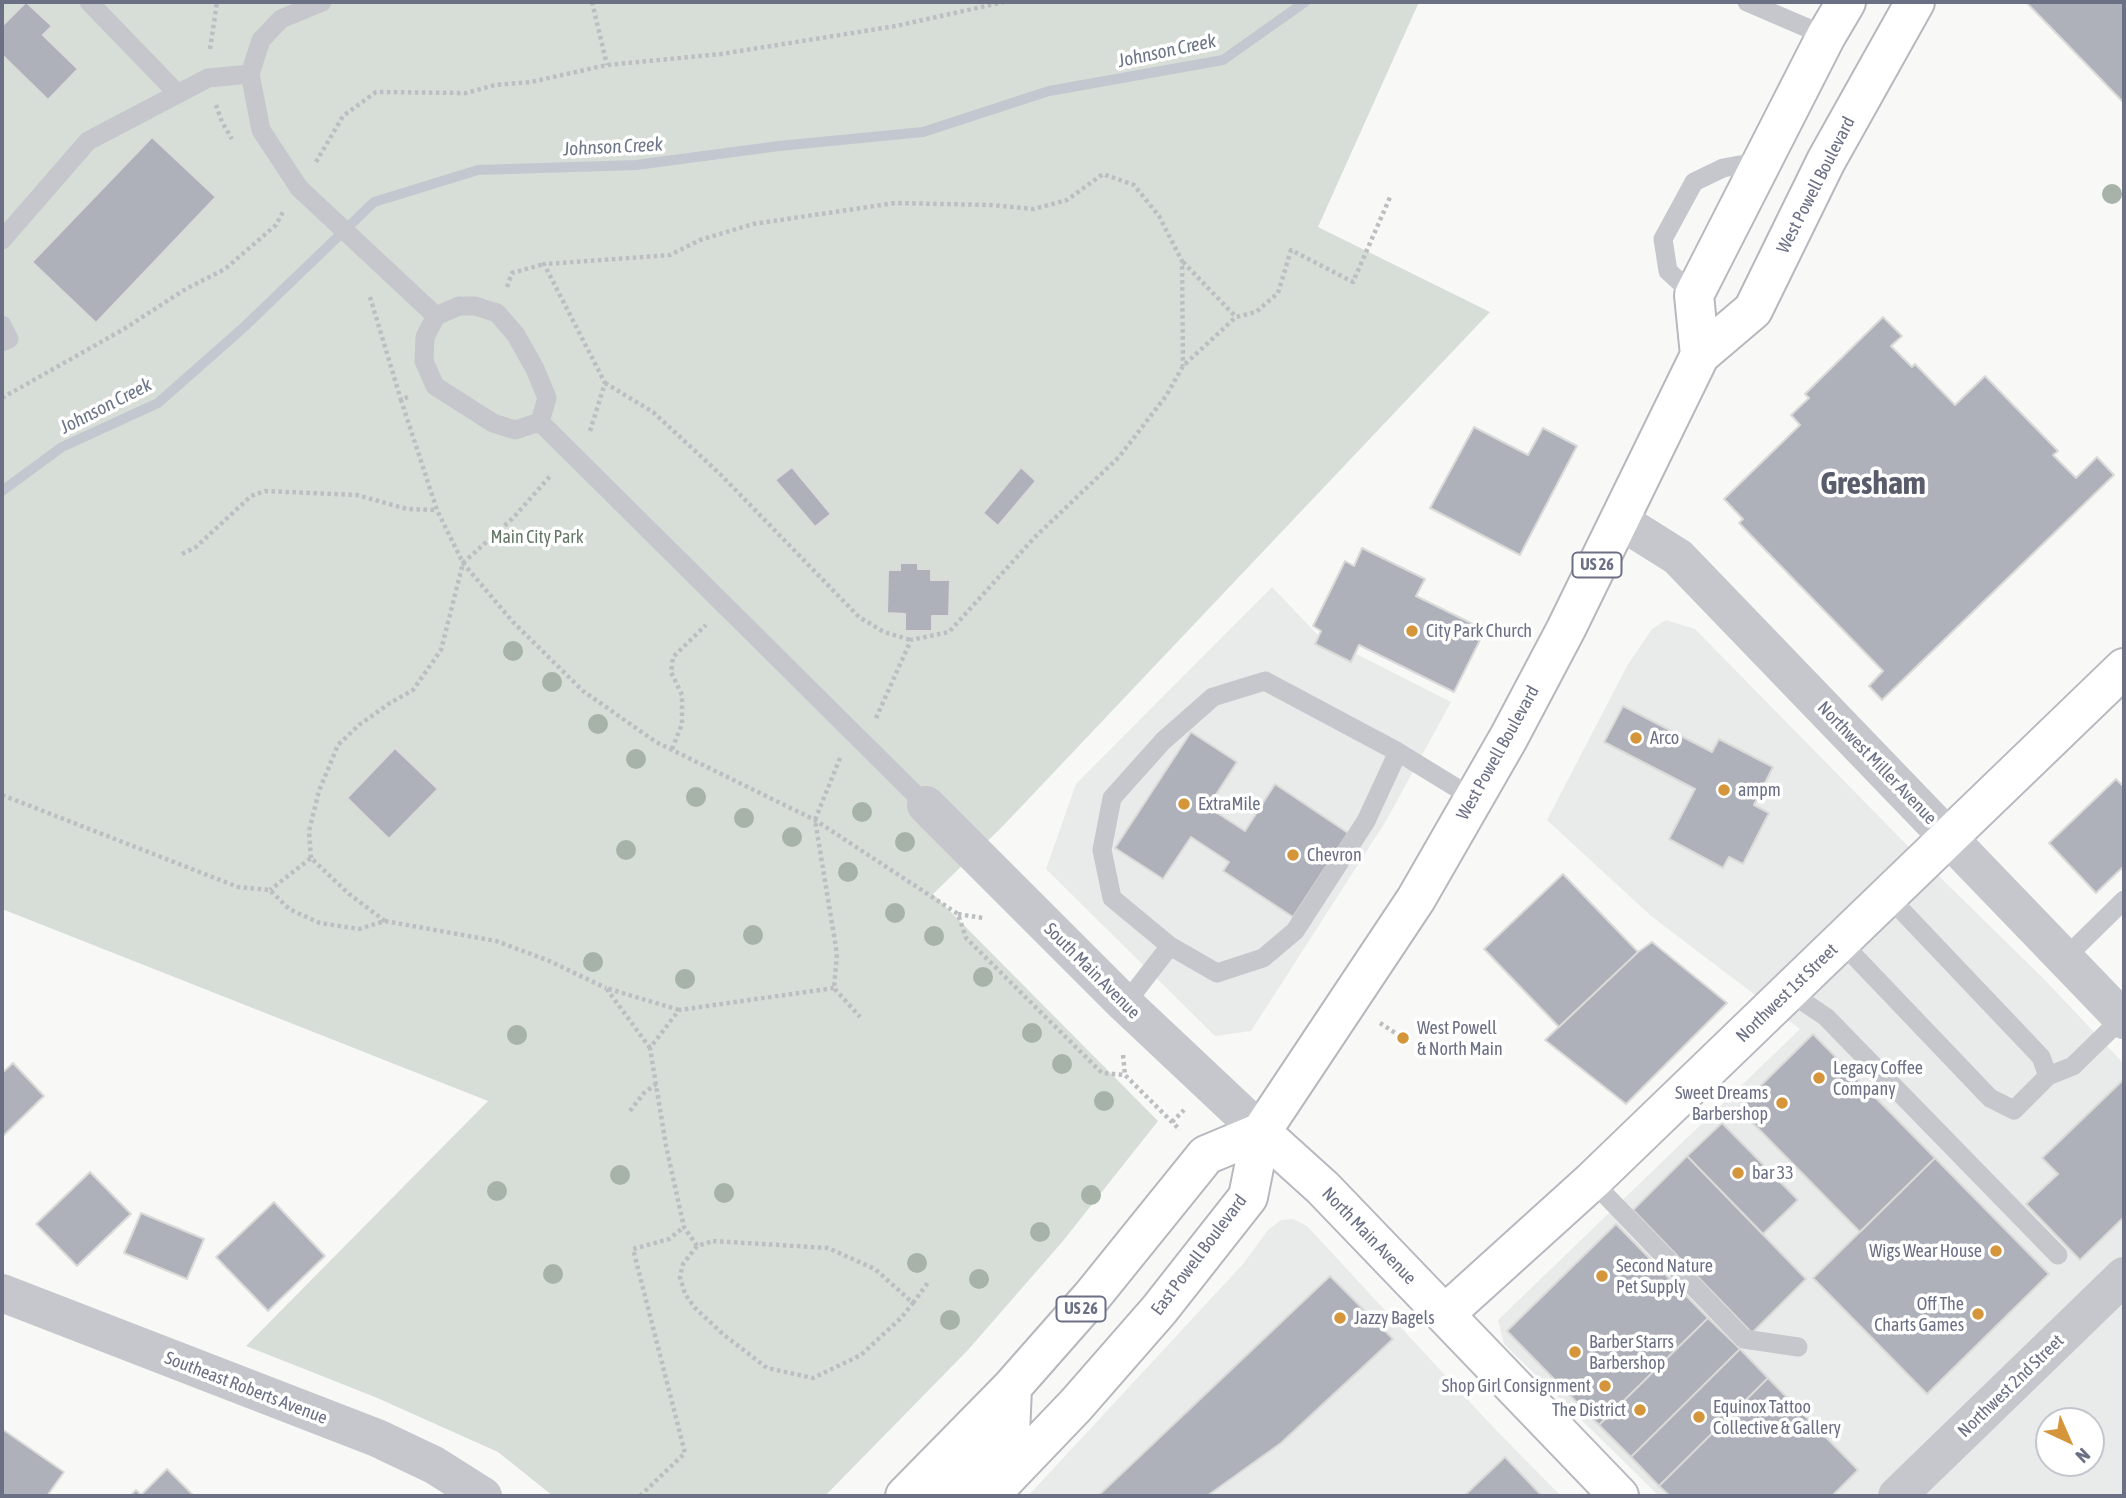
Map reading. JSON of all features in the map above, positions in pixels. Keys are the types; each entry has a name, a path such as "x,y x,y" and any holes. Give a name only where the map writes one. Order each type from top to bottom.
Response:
{"main road":[{"path":"1700,355 1694,295 1761,161 1846,2"},
{"name":"West Powell Boulevard","path":"1261,1132 1416,899 1559,641 1700,355 1753,310 1826,161 1914,2"},
{"name":"Northwest 1st Street","path":"1445,1314 1592,1181 2124,668"},
{"name":"US 26","path":"905,1496 1012,1387 1093,1295 1206,1155 1261,1132"},
{"name":"North Main Avenue","path":"1261,1132 1323,1188 1619,1496"},
{"name":"East Powell Boulevard","path":"989,1496 1076,1405 1134,1339 1248,1197 1261,1132"},
{"path":"949,1496 1010,1435 1012,1387"}],"street":[{"name":"Northwest Miller Avenue","path":"1619,520 1678,557 2123,1019"},
{"name":"South Main Avenue","path":"926,805 1125,1004 1261,1132"},
{"name":"Northwest 2nd Street","path":"1897,1496 2124,1276"},
{"name":"Southeast Roberts Avenue","path":"2,1293 377,1438 434,1465 483,1496"}],"lane":[{"path":"89,2 178,94"},
{"path":"321,2 281,19 261,40 250,74 261,130 299,188 436,316"},
{"path":"1746,2 1826,36"},
{"path":"2,240 88,141 208,78 250,74"},
{"path":"1694,295 1668,271 1663,239 1694,182 1723,168 1761,161"},
{"path":"458,306 475,306 497,313 516,335 547,398 540,422 515,430 493,423 435,386 424,361 425,337 436,316 458,306"},
{"path":"2,325 9,339 2,342"},
{"path":"540,422 926,805"},
{"path":"1398,752 1366,821 1296,931 1264,958 1217,973 1170,946 1112,898 1102,850 1112,797 1163,741 1213,697 1265,681 1398,752 1473,798"},
{"path":"1888,895 2041,1057 2048,1076"},
{"path":"2065,958 2124,900"},
{"path":"1841,942 1990,1098 2014,1110 2048,1076 2073,1066 2123,1019"},
{"path":"1125,1004 1170,946"},
{"path":"1789,992 1826,1017 2058,1255"},
{"path":"1592,1181 1744,1339 1798,1347"}],"path":[{"path":"592,2 607,65"},
{"path":"2,398 40,378 184,290 225,269 276,225 318,161 342,116 376,92 466,93 495,85 531,82 607,65 721,54 896,26 1004,2"},
{"path":"497,313 512,273 544,264 670,255 700,240 753,224 895,203 991,205 1034,209 1067,201 1103,174 1134,185 1159,216 1182,261 1236,317"},
{"path":"544,264 604,383 653,412 711,465 859,617 884,632 911,640 949,632 1035,537 1119,457 1166,396 1183,366 1236,317 1256,312 1278,293 1291,250 1353,282 1391,195"},
{"path":"1182,261 1183,366"},
{"path":"369,292 437,510 463,563 513,622 583,691 656,742 815,820 958,914 966,938 1101,1073 1125,1075 1206,1155"},
{"path":"604,383 593,428 513,518 463,563 441,650 413,690 359,724 338,746 319,791 309,831 311,858 349,894 385,920 496,941 547,960 606,988 680,1010 834,988"},
{"path":"401,400 435,386"},
{"path":"182,554 196,547 251,496 265,491 357,495 407,509 437,510"},
{"path":"671,749 682,724 682,695 671,671 673,657 726,604"},
{"path":"860,1017 834,988 837,954 815,820 839,759 880,714 911,640"},
{"path":"2,795 238,887 271,890 289,909 320,923 359,929 385,920"},
{"path":"271,890 311,858"},
{"path":"606,988 650,1048 668,1156 684,1227 697,1246"},
{"path":"650,1048 680,1010"},
{"path":"630,1111 656,1084"},
{"path":"640,1496 685,1453 633,1249 669,1239 684,1227"},
{"path":"913,1303 875,1269 828,1248 713,1241 697,1246 683,1264 680,1277 685,1294 695,1308 724,1335 767,1368 813,1378 861,1355 901,1318 913,1303 929,1281"}],"shaded area":[{"path":"1272,587 1317,634 1451,702 1386,821 1251,1031 1215,1036 1046,869 1076,784"},
{"path":"1666,620 1695,629 1901,839 2044,979 2124,1064 2124,1496 1659,1496 1504,1344 1498,1320 1800,1029 1651,916 1547,820 1627,666 1652,629"},
{"path":"1293,1219 1307,1226 1494,1428 1561,1496 1028,1496 1243,1264 1268,1230 1281,1220"}],"green space":[{"name":"Main City Park","path":"2,2 1419,2 1318,227 1490,312 1002,827 933,894 1158,1121 1063,1241 968,1350 825,1496 553,1496 498,1452 375,1397 246,1346 488,1101 2,909"}],"building":[{"path":"26,2 52,26 43,35 78,69 48,100 2,55 2,26"},
{"path":"2026,2 2124,2 2124,103"},
{"path":"152,137 216,197 96,323 32,262"},
{"path":"1883,317 1902,336 1891,346 1912,367 1915,364 1955,405 1985,376 2058,451 2053,455 2076,478 2097,457 2114,475 1882,700 1869,686 1883,671 1739,523 1743,519 1724,499 1800,425 1791,415 1809,398 1805,394"},
{"path":"1474,427 1528,455 1543,428 1577,446 1520,555 1430,508"},
{"path":"792,467 831,514 815,527 775,480"},
{"path":"1021,467 1036,481 998,526 983,513"},
{"path":"1362,548 1425,579 1416,596 1485,630 1454,692 1359,645 1351,662 1315,644 1321,631 1313,626 1345,561 1354,566"},
{"path":"900,563 918,563 918,569 931,569 931,580 950,580 949,616 932,616 932,631 905,631 905,614 887,613 888,570 900,570"},
{"path":"1623,706 1712,752 1719,739 1773,767 1754,805 1769,813 1743,864 1729,857 1723,868 1669,839 1695,789 1604,742"},
{"path":"1191,732 1237,762 1208,807 1245,831 1275,784 1348,833 1293,917 1223,871 1229,862 1191,837 1163,879 1115,848"},
{"path":"395,748 438,789 389,839 347,798"},
{"path":"2116,779 2124,787 2124,866 2096,893 2049,843"},
{"path":"1563,874 1638,952 1559,1027 1484,949"},
{"path":"1652,942 1727,1003 1626,1104 1545,1040"},
{"path":"1813,1034 1935,1158 1860,1232 1738,1108"},
{"path":"13,1063 44,1096 2,1137 2,1073"},
{"path":"2122,1081 2124,1217 2080,1260 2026,1204 2058,1174 2042,1158"},
{"path":"1722,1123 1798,1200 1763,1234 1687,1156"},
{"path":"1687,1156 1806,1279 1752,1333 1633,1210"},
{"path":"1935,1158 2049,1274 1927,1394 1813,1278"},
{"path":"90,1172 131,1214 77,1266 36,1224"},
{"path":"274,1202 325,1256 268,1311 216,1257"},
{"path":"141,1213 204,1239 187,1279 124,1253"},
{"path":"1616,1224 1708,1318 1599,1425 1507,1331"},
{"path":"1330,1276 1393,1339 1281,1443 1207,1496 1098,1496"},
{"path":"1708,1318 1740,1349 1631,1457 1599,1425"},
{"name":"Equinox Tattoo Collective & Gallery","path":"1740,1349 1768,1378 1659,1486 1631,1457"},
{"path":"1768,1378 1858,1470 1832,1496 1670,1496 1659,1486"},
{"path":"2,1429 64,1472 47,1496 2,1496"},
{"path":"1505,1457 1542,1496 1464,1496"},
{"path":"167,1469 194,1496 130,1496 136,1490 141,1495"}],"waterway":[{"name":"Johnson Creek","path":"2,491 62,447 158,403 243,328 374,202 478,170 636,165 779,146 923,132 1049,91 1223,60 1305,2"}],"place":[{"name":"City Park Church","path":"1412,631"},
{"name":"Arco","path":"1636,738"},
{"name":"ampm","path":"1724,790"},
{"name":"ExtraMile","path":"1184,804"},
{"name":"Chevron","path":"1293,855"},
{"name":"West Powell & North Main","path":"1403,1038"},
{"name":"Legacy Coffee Company","path":"1819,1078"},
{"name":"Sweet Dreams Barbershop","path":"1782,1103"},
{"name":"bar 33","path":"1738,1173"},
{"name":"Wigs Wear House","path":"1996,1251"},
{"name":"Second Nature Pet Supply","path":"1602,1276"},
{"name":"Off The Charts Games","path":"1978,1314"},
{"name":"Jazzy Bagels","path":"1340,1318"},
{"name":"Barber Starrs Barbershop","path":"1575,1352"},
{"name":"Shop Girl Consignment","path":"1605,1386"},
{"name":"The District","path":"1640,1410"},
{"name":"Equinox Tattoo Collective & Gallery","path":"1699,1417"}],"district":[{"name":"Gresham","path":"1873,484"}]}
